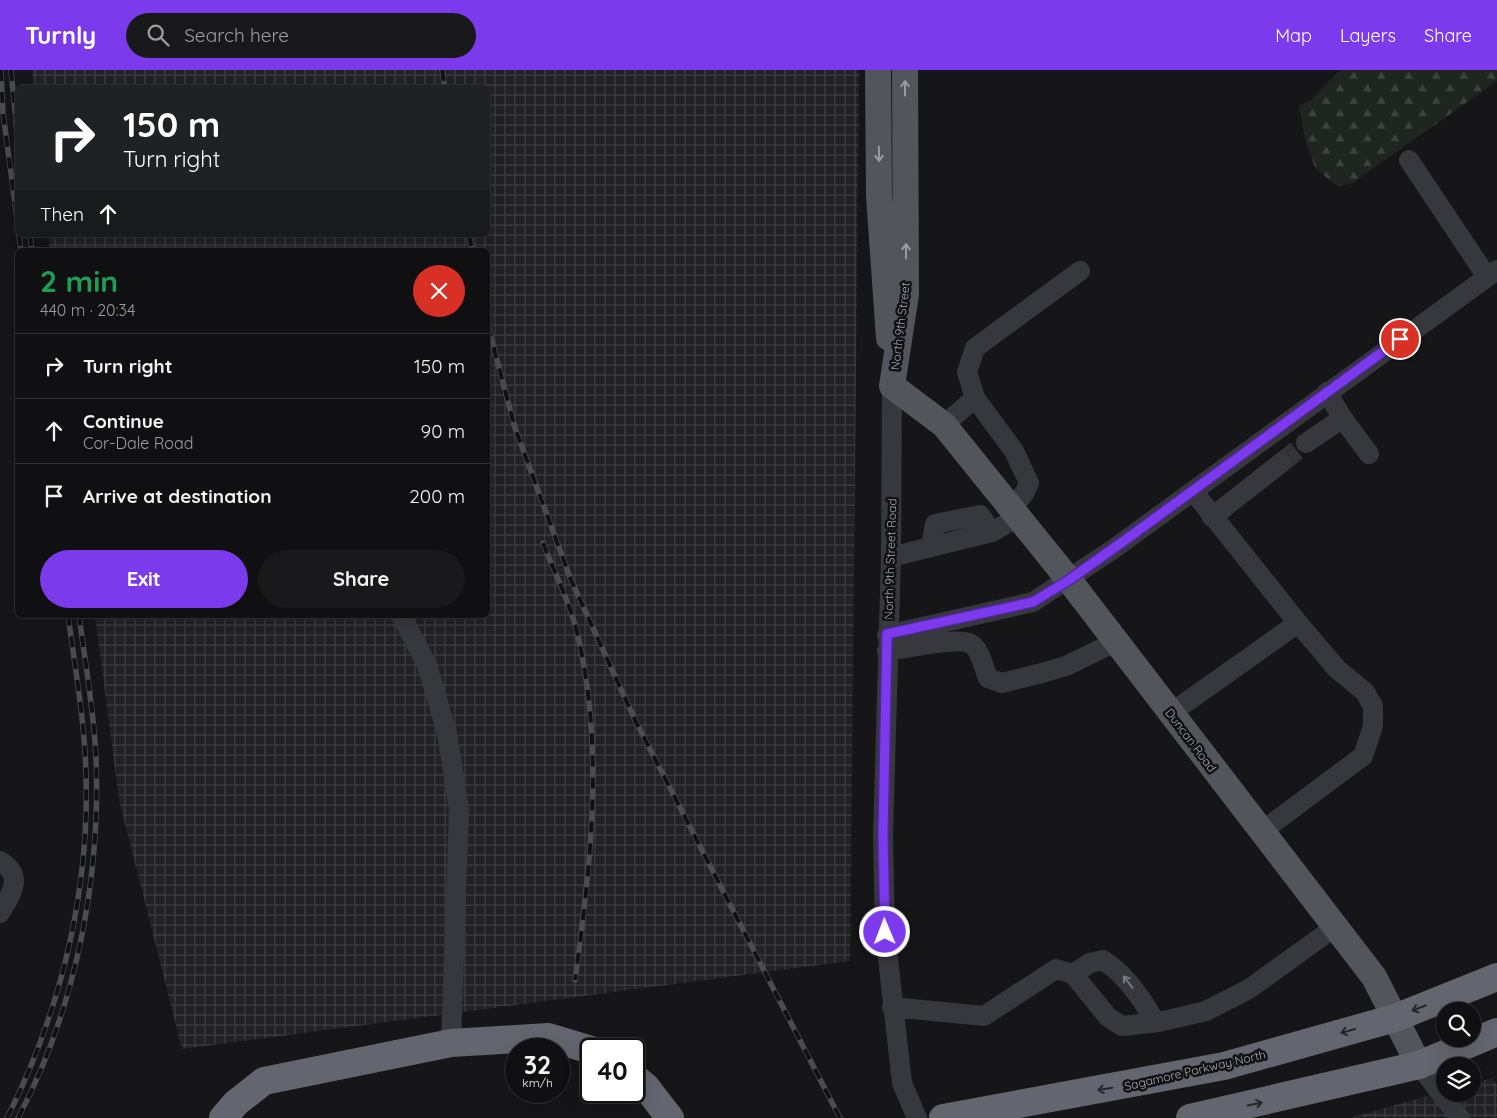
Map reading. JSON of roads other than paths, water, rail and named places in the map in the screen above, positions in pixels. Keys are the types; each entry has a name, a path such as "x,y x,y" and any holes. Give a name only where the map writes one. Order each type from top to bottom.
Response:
{"highway":[{"name":"Sagamore Parkway North","path":"943,1118 1224,1066 1395,1018 1497,977"},
{"path":"1190,1118 1420,1065 1497,1032"},
{"path":"223,1118 236,1102 264,1081 452,1043 548,1037 580,1047"},
{"path":"245,1118 264,1081"},
{"path":"645,1086 670,1118"}],"main road":[{"name":"North 9th Street","path":"878,70 880,196 892,386"},
{"name":"North 9th Street","path":"892,386 906,294 904,70"},
{"name":"Duncan Road","path":"892,386 944,425 1069,580 1374,977 1420,1065"}],"street":[{"path":"887,643 1033,602 1069,580 1492,274 1409,160"},
{"path":"891,557 931,547 935,524 980,515 992,532 1015,514 1029,483 1014,451 975,398 967,372 975,348 1080,271"},
{"name":"North 9th Street Road","path":"892,386 891,557 887,643 883,845 885,932 902,1083 917,1118"},
{"path":"1327,392 1341,416 1369,454"},
{"path":"944,425 975,398"},
{"path":"1306,443 1340,420 1341,416"},
{"path":"1212,517 1281,463"},
{"path":"1193,491 1298,623 1337,669 1365,692 1373,706 1373,726 1363,756 1261,832"},
{"path":"403,618 427,665 447,733 459,809 452,1043"},
{"path":"1171,713 1298,623"},
{"path":"887,643 955,640 971,643 977,651 988,678 1002,683 1066,666 1115,642"},
{"path":"0,913 15,887 6,866"},
{"path":"892,1007 984,1016 1056,969 1074,974 1108,1017 1122,1026 1155,1022 1206,1011 1249,989 1335,927"},
{"path":"1074,974 1090,963 1103,960 1119,970 1155,1022"},
{"name":"Duncan Road","path":"1420,1065 1460,1118"}],"tunnel":[{"path":"1281,463 1306,443"}],"railway":[{"path":"1,70 3,113 15,203"},
{"path":"11,70 15,112"},
{"path":"442,70 444,85"},
{"path":"19,237 21,248"},
{"path":"30,237 32,248"},
{"path":"469,237 472,248"},
{"path":"490,334 515,428 571,580 636,722 840,1118"},
{"path":"543,543 576,628 585,672 590,716 593,760 590,848 575,980"},
{"path":"7,1118 27,1075 59,986 79,893 86,799 85,751 68,618"},
{"path":"18,1118 38,1077 55,1033 69,989 89,897 94,851 96,758 79,618"}]}
